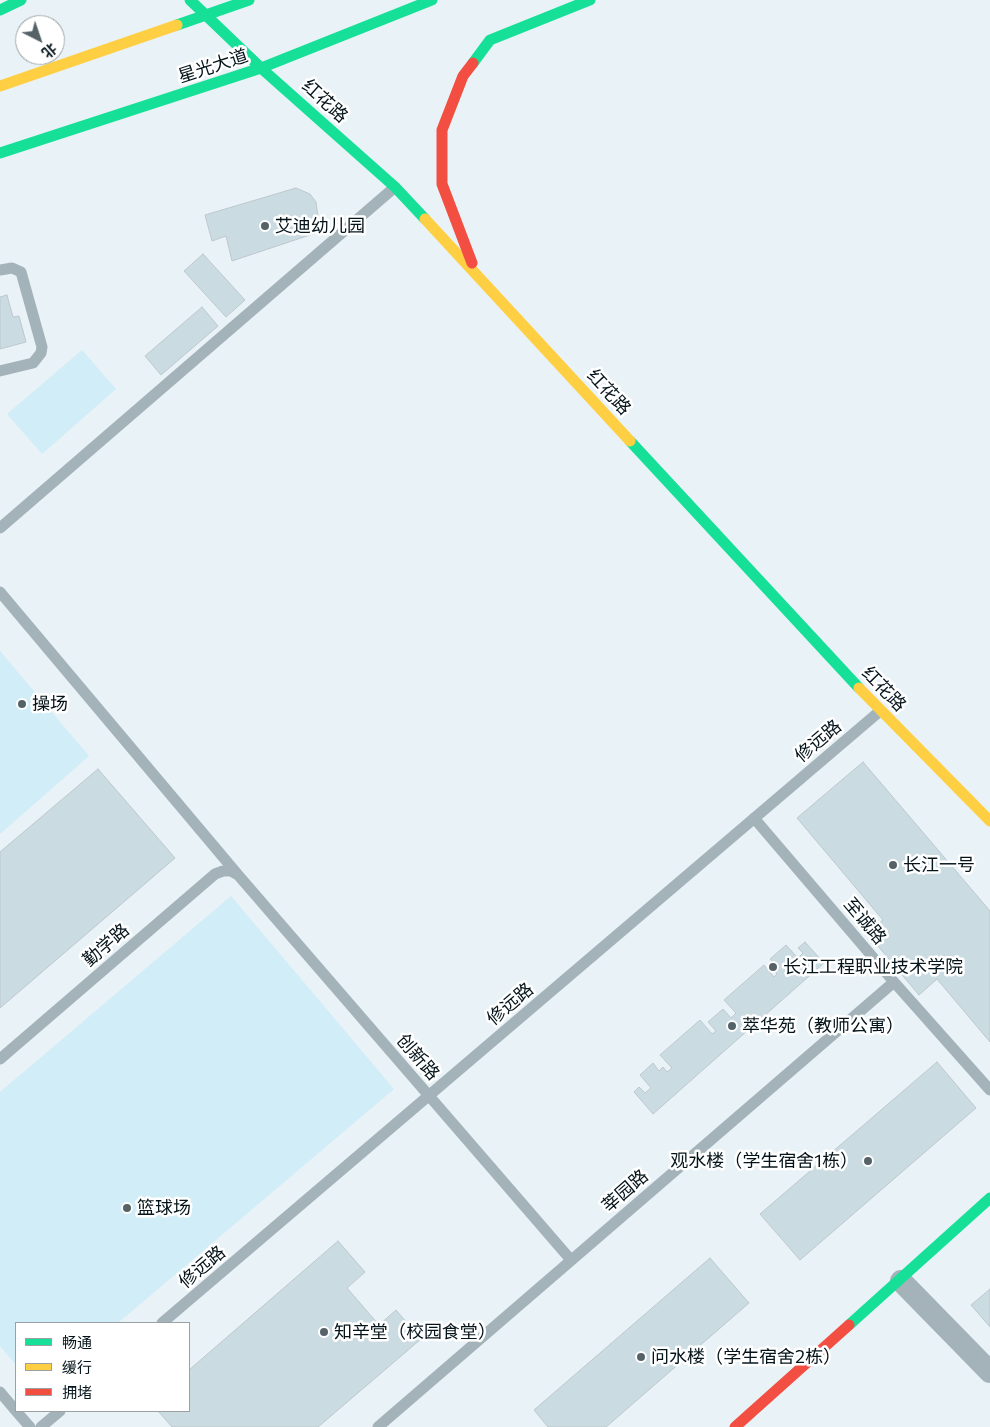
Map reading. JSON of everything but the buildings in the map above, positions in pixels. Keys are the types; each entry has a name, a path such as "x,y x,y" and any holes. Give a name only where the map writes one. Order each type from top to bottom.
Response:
{"main road":[{"path":"0,10 21,0"},
{"name":"红花路","path":"190,0 261,68 395,187 880,711 990,821"},
{"path":"0,86 249,0"},
{"name":"星光大道","path":"0,152 261,68 432,0"},
{"path":"477,276 442,184 442,130 463,76 490,40 590,0"},
{"path":"735,1427 901,1281 990,1198"}],"street":[{"path":"901,1281 990,1372"}],"lane":[{"path":"0,528 395,187"},
{"path":"0,270 12,268 21,272 42,347 38,358 33,363 0,371"},
{"name":"创新路","path":"0,592 239,876 571,1260"},
{"name":"修远路","path":"163,1322 880,711"},
{"name":"至诚路","path":"754,818 894,982 990,1090"},
{"name":"勤学路","path":"0,1059 215,874 231,871 239,876"},
{"name":"莘园路","path":"378,1427 894,982"},
{"path":"0,1392 15,1410"},
{"path":"17,1412 30,1427"},
{"path":"41,1427 59,1412"}],"shaded area":[{"path":"82,350 116,389 42,454 7,414"},
{"name":"操场","path":"0,651 89,756 0,834"},
{"name":"篮球场","path":"231,896 394,1089 119,1322 15,1322 15,1364 0,1346 0,1092"}],"traffic: fast":[{"path":"0,10 21,0"},
{"path":"190,0 261,68 395,187 425,219"},
{"path":"177,25 249,0"},
{"path":"0,153 261,68 432,0"},
{"path":"473,63 490,40 590,0"},
{"path":"630,441 859,688"},
{"path":"849,1325 990,1198"}],"traffic: slow":[{"path":"0,86 177,25"},
{"path":"425,219 630,441"},
{"path":"859,688 990,821"}],"traffic: jam":[{"path":"472,263 442,184 442,130 463,76 473,63"},
{"path":"735,1427 849,1325"}],"place":[{"name":"艾迪幼儿园","path":"265,226"},
{"name":"操场","path":"22,704"},
{"name":"长江一号","path":"893,865"},
{"name":"长江工程职业技术学院","path":"773,967"},
{"name":"萃华苑（教师公寓）","path":"732,1026"},
{"name":"观水楼（学生宿舍1栋）","path":"868,1161"},
{"name":"篮球场","path":"127,1208"},
{"name":"知辛堂（校园食堂）","path":"324,1332"},
{"name":"问水楼（学生宿舍2栋）","path":"641,1357"}]}
